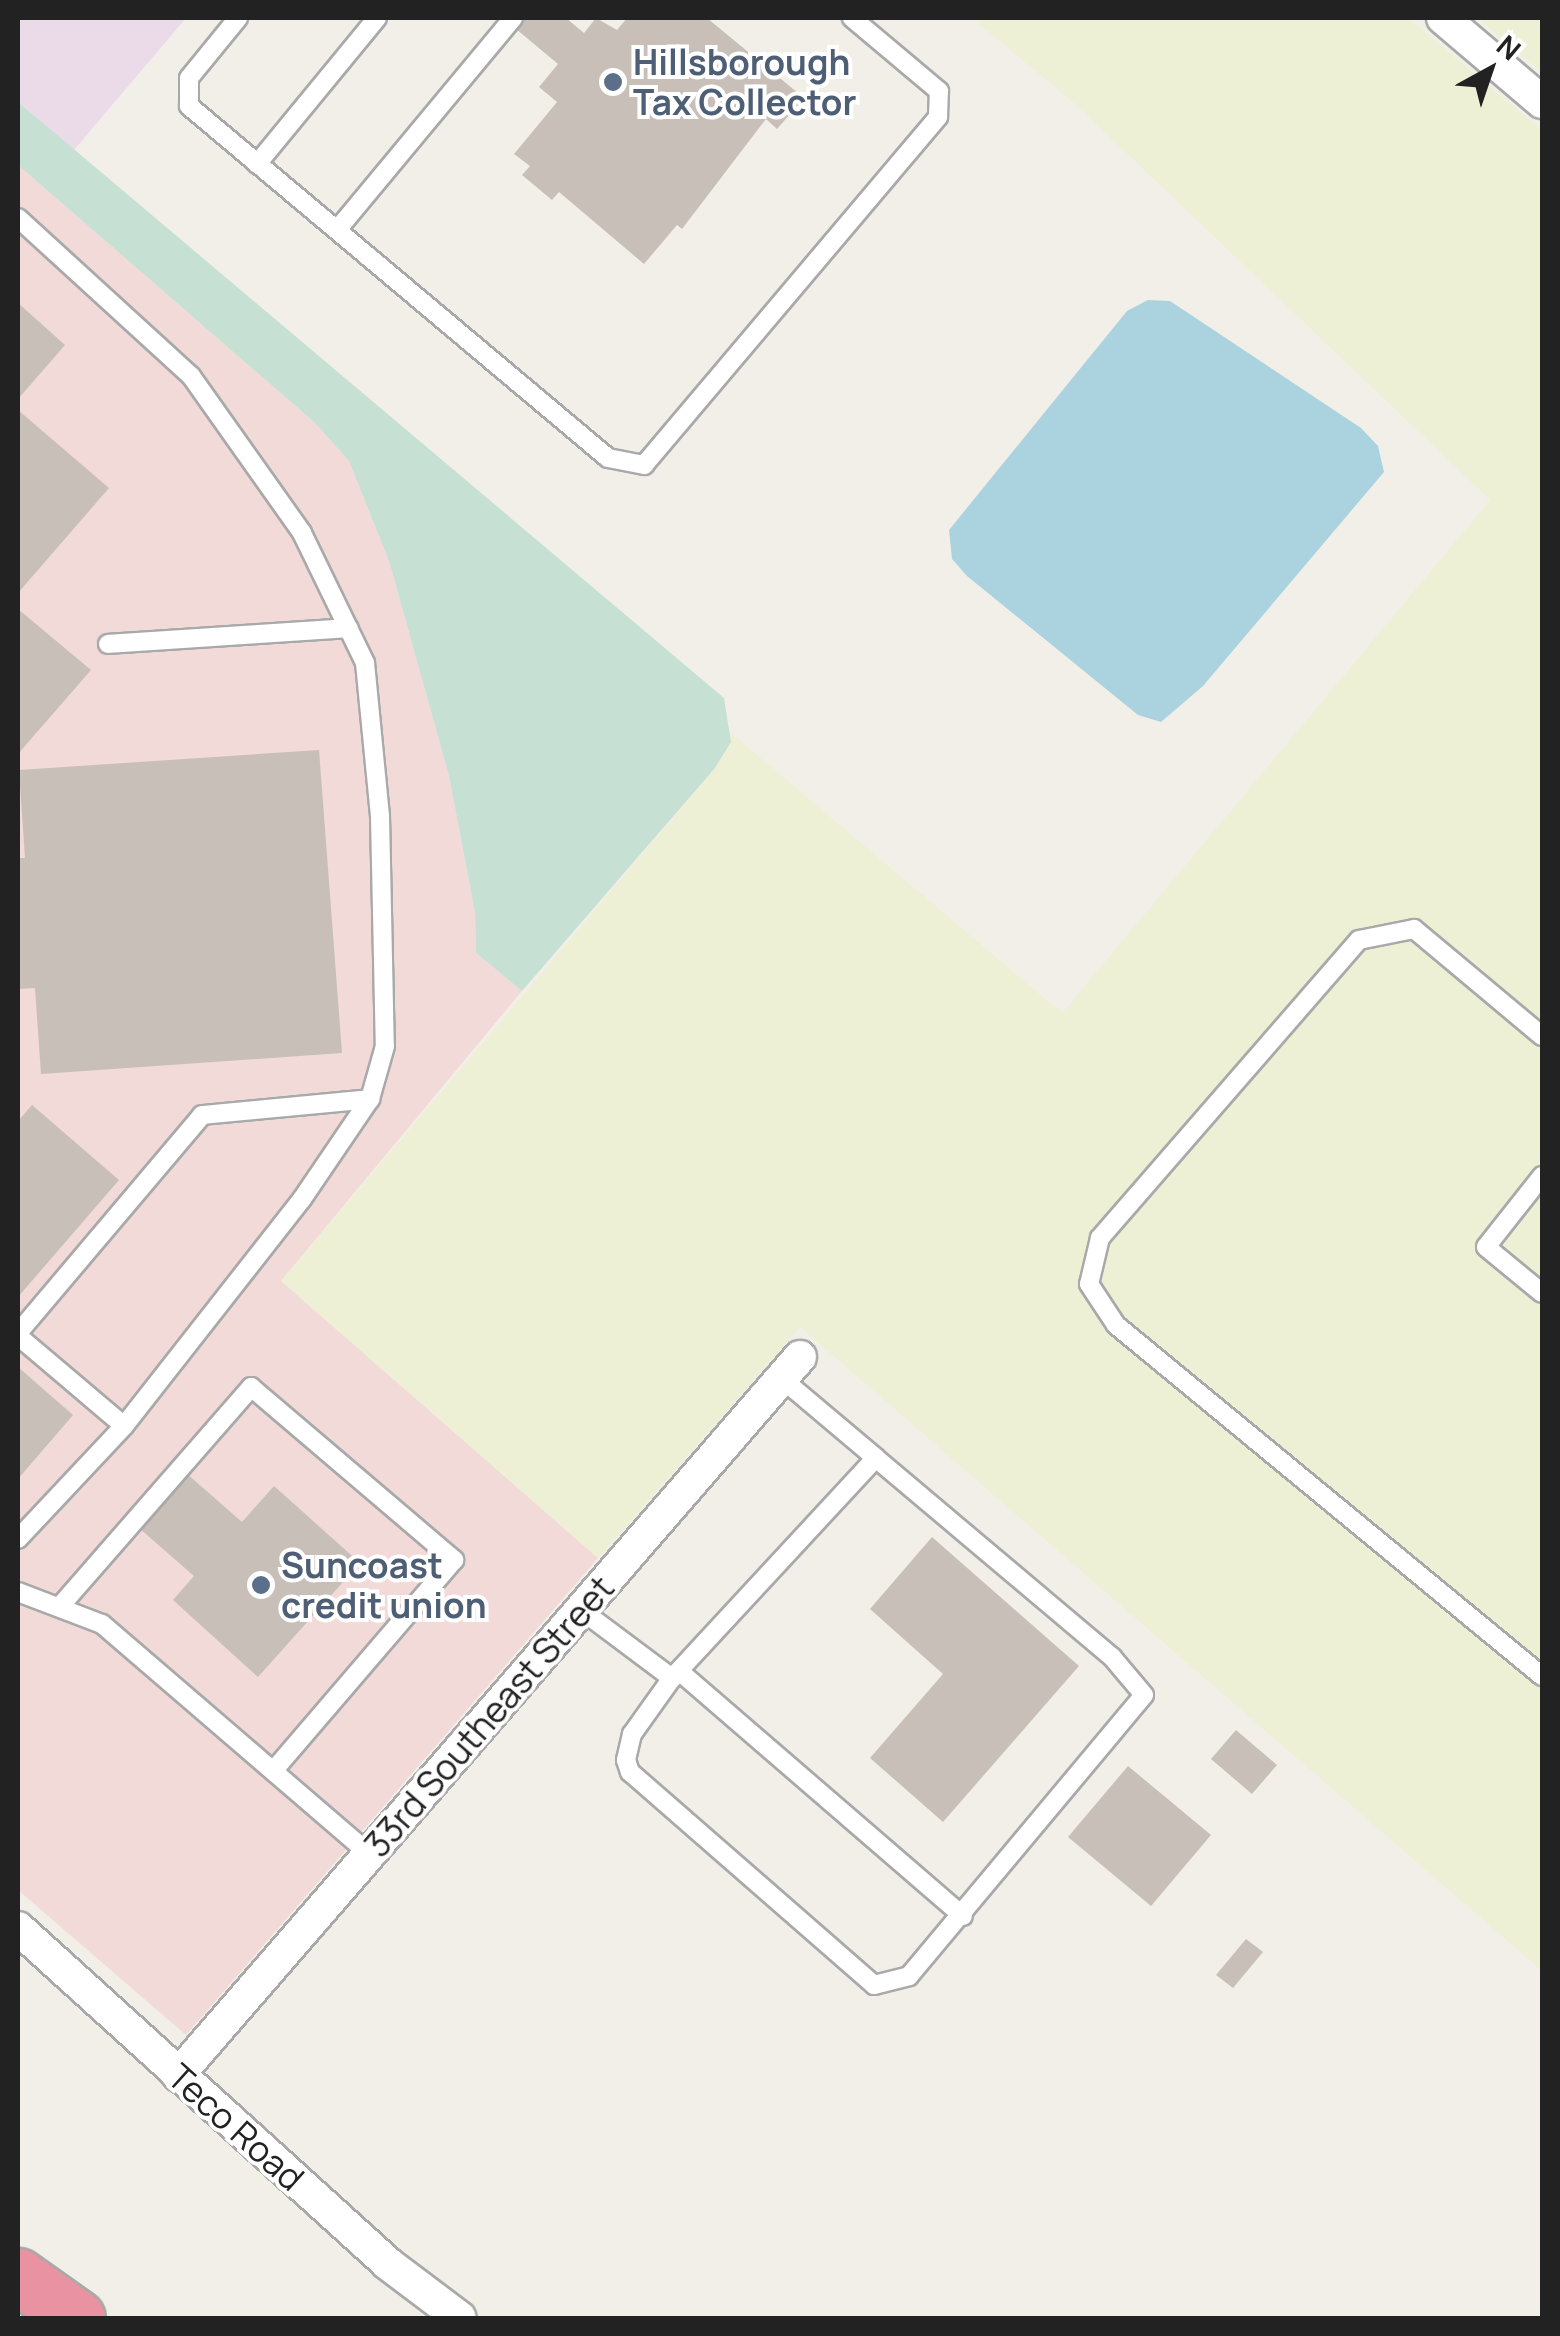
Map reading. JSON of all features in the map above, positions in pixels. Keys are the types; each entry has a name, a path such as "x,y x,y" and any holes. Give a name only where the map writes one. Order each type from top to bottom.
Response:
{"highway":[{"path":"18,2276 77,2318"}],"street":[{"path":"1443,18 1542,102"},
{"name":"33rd Southeast Street","path":"178,2075 790,1367"},
{"name":"Teco Road","path":"18,1928 387,2264 460,2318"}],"lane":[{"path":"238,18 189,78 189,106 608,458 644,465 938,117 939,91 852,18"},
{"path":"258,164 377,18"},
{"path":"337,230 514,18"},
{"path":"18,218 191,376 302,533 365,662 380,816 384,1046 370,1098 302,1199 124,1426 18,1539"},
{"path":"108,644 348,628"},
{"path":"1542,1036 1414,928 1359,940 1100,1238 1090,1284 1116,1325 1542,1675"},
{"path":"124,1426 18,1334 202,1114 370,1098"},
{"path":"1542,1176 1486,1247 1542,1293"},
{"path":"790,1367 876,1458 1112,1657 1144,1695 963,1916 908,1976 874,1985 630,1772 632,1734 676,1675 876,1458"},
{"path":"62,1604 251,1387 454,1560 273,1771"},
{"path":"18,1592 62,1604 102,1624 369,1854"},
{"path":"580,1610 676,1675 963,1916"}],"shaded area":[{"path":"18,18 186,18 74,150 18,102"},
{"path":"18,165 314,422 349,461 389,561 449,776 475,913 476,953 522,991 281,1281 598,1558 186,2035 18,1890"}],"green space":[{"path":"972,18 1408,18 1542,130 1542,1971 800,1327 598,1558 281,1281 715,768 731,742 729,731 1062,1013 1490,500 1075,104"},
{"path":"1477,18 1542,18 1542,73"},
{"path":"18,102 724,698 731,742 715,768 522,991 476,953 475,913 449,776 389,561 349,461 314,422 18,165"}],"water":[{"path":"1148,300 1170,301 1361,428 1378,446 1384,472 1203,686 1161,722 1138,715 967,576 952,559 949,530 1127,311"}],"building":[{"path":"503,18 566,18 584,33 596,18 617,30 627,18 707,18 804,98 777,129 766,119 682,229 677,225 644,264 559,192 552,200 522,175 530,166 514,154 557,102 539,87 558,64"},
{"path":"18,303 65,345 18,399"},
{"path":"18,410 109,488 18,593"},
{"path":"18,609 91,670 18,754"},
{"path":"319,750 342,1053 41,1074 35,988 18,989 18,858 25,858 19,770"},
{"path":"32,1105 119,1180 18,1297 18,1121"},
{"path":"18,1367 73,1415 18,1479"},
{"path":"178,1466 242,1522 274,1486 360,1563 258,1677 173,1600 194,1576 131,1521"},
{"path":"932,1537 1079,1666 943,1822 870,1758 943,1674 870,1609"},
{"path":"1236,1730 1277,1765 1252,1794 1211,1759"},
{"path":"1128,1766 1211,1835 1151,1906 1068,1837"},
{"path":"1246,1939 1263,1952 1233,1988 1216,1975"}],"place":[{"name":"Hillsborough Tax Collector","path":"613,82"},
{"name":"Suncoast credit union","path":"261,1585"}]}
